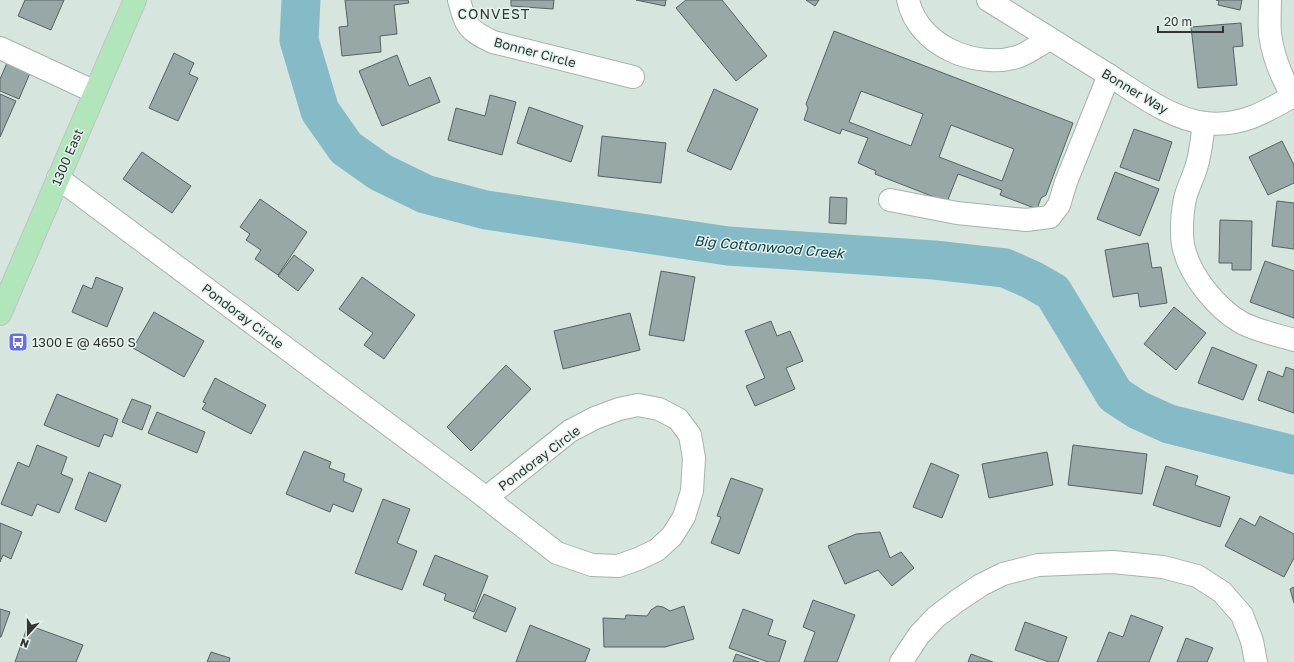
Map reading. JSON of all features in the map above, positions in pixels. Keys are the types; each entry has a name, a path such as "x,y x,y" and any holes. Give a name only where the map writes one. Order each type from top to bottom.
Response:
{"main road":[{"name":"1300 East","path":"0,314 135,0"}],"street":[{"name":"Bonner Circle","path":"459,0 464,21 476,34 493,42 633,77"},
{"path":"908,0 910,8 920,25 935,42 959,54 990,60 1018,57 1050,39"},
{"name":"Bonner Way","path":"988,0 1135,92 1175,115 1204,123 1222,124 1243,121 1262,114 1293,97"},
{"path":"1270,0 1270,34 1275,57 1283,78 1293,97"},
{"path":"0,48 95,92"},
{"path":"890,200 957,213 1026,220 1050,217 1059,205 1066,182 1109,75"},
{"path":"1204,123 1201,150 1185,200 1183,217 1183,245 1192,270 1206,292 1226,312 1243,323 1294,340"},
{"name":"Pondoray Circle","path":"58,178 486,498 557,553 592,565 618,566 657,550 672,536 684,517 692,491 694,458 690,435 678,420 659,409 638,405 619,409 596,418 570,431 486,498"},
{"path":"901,662 919,635 936,617 981,585 1003,574 1038,565 1113,562 1170,569 1197,576 1222,592 1242,615 1252,641 1256,662"}],"building":[{"path":"25,0 64,0 51,30 18,16"},
{"path":"345,0 408,0 409,3 394,5 397,34 380,36 381,52 342,56 339,27 348,26"},
{"path":"511,0 554,0 553,9 511,6"},
{"path":"636,0 666,0 665,6"},
{"path":"686,0 722,0 767,56 736,81 676,8"},
{"path":"806,0 819,0 815,6"},
{"path":"1216,0 1242,0 1240,10 1218,5 1219,1"},
{"path":"1241,23 1243,46 1233,47 1237,85 1198,88 1191,27"},
{"path":"834,31 1073,123 1046,195 1041,198 1037,209 1000,195 1002,190 958,174 947,202 875,174 876,171 858,163 868,138 842,129 840,134 804,120 808,108 806,104","holes":["861,91 923,114 911,146 849,122","951,125 1014,149 1002,181 939,157"]},
{"path":"174,53 194,63 189,74 198,78 178,121 149,108"},
{"path":"397,55 409,86 430,77 440,102 382,126 359,71"},
{"path":"7,63 30,73 19,99 0,91 0,79"},
{"path":"714,89 758,109 731,170 687,151"},
{"path":"0,94 16,101 0,137"},
{"path":"490,95 516,102 502,155 448,140 456,108 485,116"},
{"path":"529,107 583,126 571,162 517,143"},
{"path":"1134,129 1172,142 1159,181 1120,167"},
{"path":"602,136 666,143 661,183 598,176"},
{"path":"1282,141 1294,165 1294,183 1268,195 1249,157"},
{"path":"142,152 191,186 172,213 123,179"},
{"path":"1115,172 1159,189 1140,236 1097,219"},
{"path":"830,197 847,198 846,224 829,223"},
{"path":"260,199 307,232 278,275 255,259 261,250 246,240 250,234 240,227"},
{"path":"1277,201 1294,203 1294,249 1272,246"},
{"path":"1220,220 1252,221 1251,270 1232,270 1232,263 1219,263"},
{"path":"1148,243 1152,268 1161,267 1167,303 1140,307 1138,293 1113,297 1105,250"},
{"path":"294,255 314,270 298,291 278,276"},
{"path":"1265,261 1294,271 1294,318 1250,302"},
{"path":"661,271 695,277 684,341 649,335"},
{"path":"96,277 123,288 107,327 72,312 83,285 92,289"},
{"path":"362,277 415,315 384,359 364,345 373,333 339,309"},
{"path":"1174,307 1206,333 1176,370 1144,344"},
{"path":"154,312 204,341 184,377 133,348"},
{"path":"630,313 640,350 563,369 554,331"},
{"path":"771,321 777,336 790,331 803,361 786,368 795,389 755,406 746,386 765,378 745,331"},
{"path":"1212,347 1257,365 1243,400 1198,383"},
{"path":"506,365 531,389 471,451 447,427"},
{"path":"1286,367 1294,370 1294,413 1258,400 1268,371 1283,377"},
{"path":"215,378 266,405 251,434 202,409 206,403 203,402"},
{"path":"57,394 118,419 112,437 104,434 99,447 44,425"},
{"path":"132,399 151,406 142,430 122,422"},
{"path":"157,412 205,432 197,453 148,433"},
{"path":"37,445 67,457 61,474 73,479 59,513 37,504 32,516 1,504 18,462 29,467"},
{"path":"1073,445 1147,454 1142,494 1068,485"},
{"path":"304,451 331,462 329,468 345,474 343,481 362,489 353,512 333,504 330,512 286,494"},
{"path":"1047,452 1053,485 989,498 982,464"},
{"path":"931,463 959,475 942,518 913,507"},
{"path":"1166,466 1198,476 1195,485 1230,497 1220,527 1153,505"},
{"path":"89,472 121,485 106,522 75,509"},
{"path":"731,478 763,489 739,554 711,543 721,517 717,516"},
{"path":"383,499 410,509 397,543 417,551 402,590 355,573"},
{"path":"1260,516 1294,534 1294,558 1284,577 1225,546 1240,518 1255,526"},
{"path":"0,523 22,532 11,559 3,555 0,562"},
{"path":"880,532 890,558 901,552 914,568 892,586 878,570 845,584 828,546 856,534"},
{"path":"435,555 488,576 474,612 444,600 446,594 423,585"},
{"path":"1294,587 1294,603 1290,589"},
{"path":"484,594 516,608 506,632 473,618"},
{"path":"813,600 855,615 837,662 804,662 815,632 803,627"},
{"path":"657,606 663,607 670,611 684,606 694,639 665,647 604,647 603,618 625,619 626,615 647,616 651,610"},
{"path":"0,609 10,612 1,637 0,637"},
{"path":"743,609 773,620 768,635 786,641 779,662 768,662 729,648"},
{"path":"1131,615 1163,627 1149,662 1097,662 1109,632 1123,637"},
{"path":"1025,622 1067,637 1058,662 1049,662 1015,650"},
{"path":"28,625 83,645 76,662 15,662"},
{"path":"530,625 590,649 585,662 516,662"},
{"path":"1186,638 1213,648 1207,662 1177,662"},
{"path":"211,652 230,658 229,662 207,662"},
{"path":"736,654 759,662 733,662"},
{"path":"971,654 993,662 968,662"}],"waterway":[{"name":"Big Cottonwood Creek","path":"301,0 299,40 320,111 346,148 380,172 425,194 486,210 728,246 934,260 1005,268 1032,280 1053,292 1115,395 1138,410 1169,424 1294,455"}],"place":[{"name":"1300 E @ 4650 S","path":"18,342"}],"district":[{"name":"CONVEST","path":"494,14"}]}
